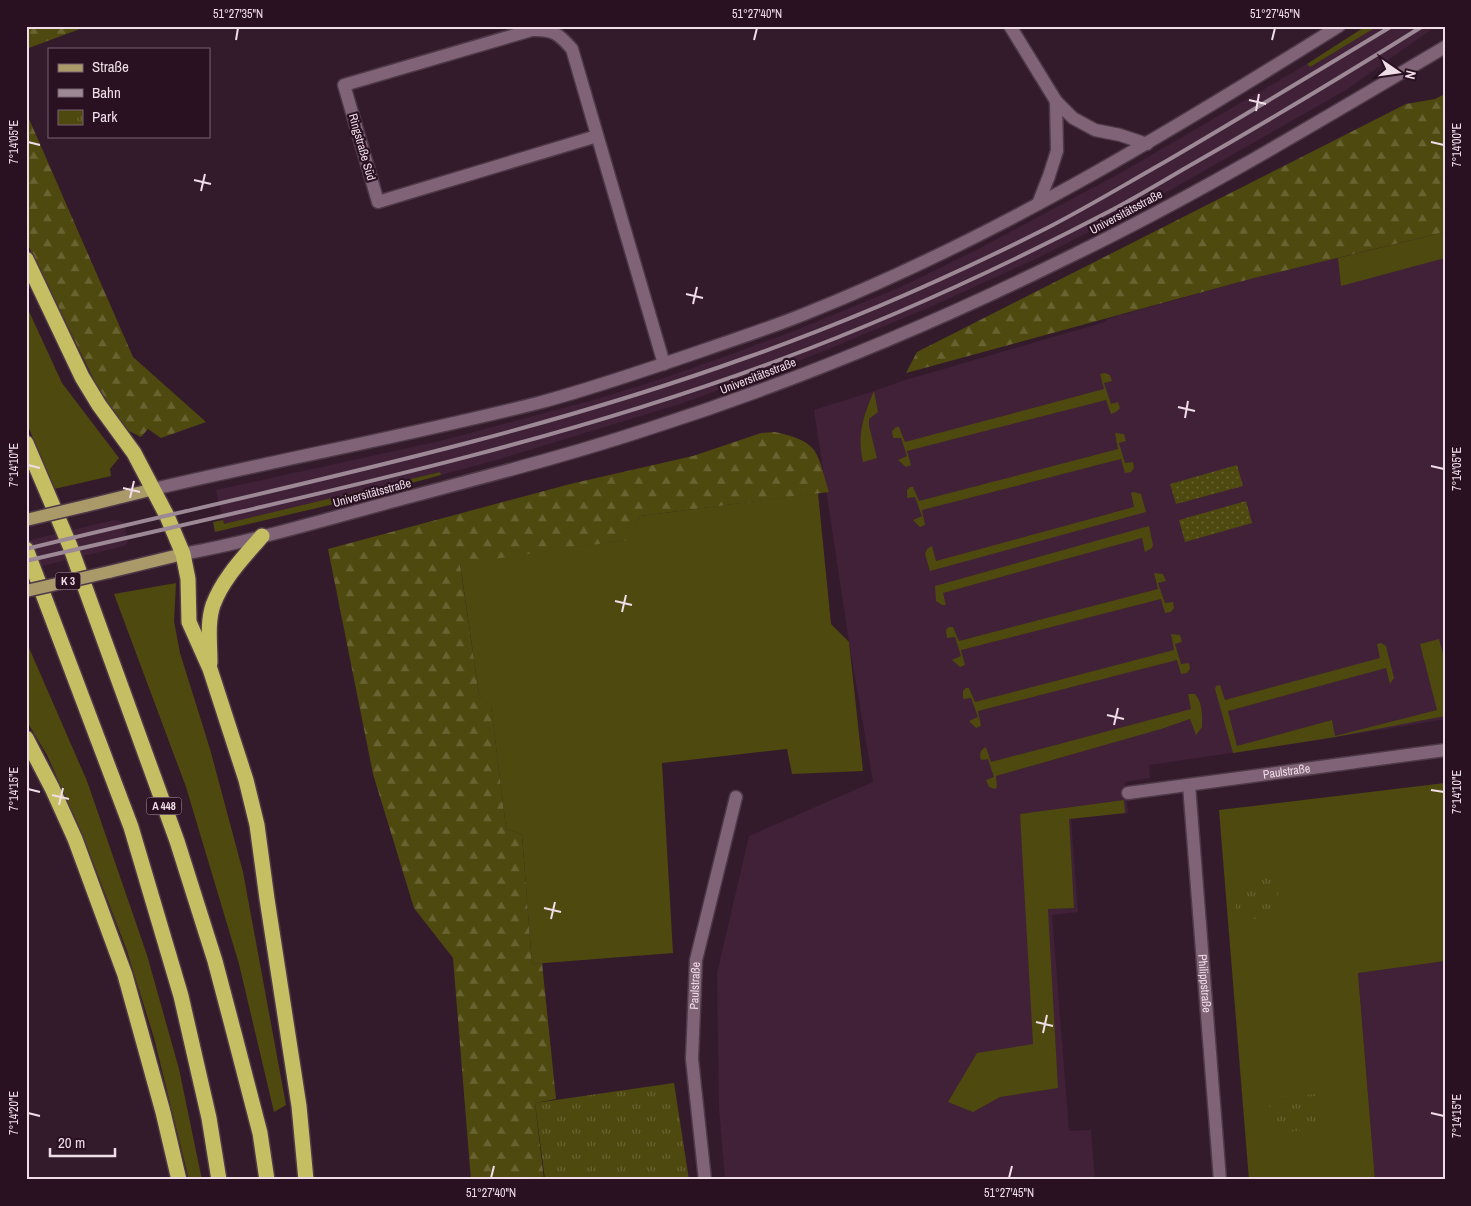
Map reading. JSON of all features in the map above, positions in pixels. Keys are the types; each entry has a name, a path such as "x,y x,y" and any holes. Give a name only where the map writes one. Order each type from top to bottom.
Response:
{"highway":[{"path":"26,259 65,345 82,377 99,405 134,453 154,489 183,554 188,579 189,622 210,669 246,780 257,825 299,1106 306,1180"},
{"name":"A 448","path":"26,443 70,546 177,841 215,961 227,1006 260,1133 266,1180"},
{"path":"210,669 210,622 213,605 226,578 262,536"},
{"name":"A 448","path":"26,548 131,827 181,996 209,1118 219,1180"},
{"path":"26,738 52,788 75,840 125,974 163,1112 179,1180"}],"main road":[{"path":"1010,26 1056,101 1073,118 1095,130 1120,135 1147,144"},
{"path":"26,520 212,475 360,444 541,402 664,364 778,324 920,264 1038,204 1147,144 1339,26"},
{"name":"Ringstraße Süd","path":"546,29 558,34 572,49 597,136 378,202 344,85 532,30 546,29"},
{"name":"Universitätsstraße","path":"26,591 262,536 484,477 651,428 730,401 886,340 1075,255 1246,164 1445,47"},
{"path":"1038,204 1057,151 1056,101"},
{"path":"597,136 664,364"},
{"name":"Paulstraße","path":"1128,793 1445,750"},
{"name":"Philippstraße","path":"1189,785 1220,1180"},
{"name":"Paulstraße","path":"705,1180 692,1058 696,960 736,797"}],"shaded area":[{"path":"1378,26 1436,26 1346,90 1167,192 1040,257 928,308 804,359 680,404 441,475 440,472 224,525 216,490 440,441 597,399 661,379 794,331 903,286 982,247 1124,171 1307,64 1310,67"},
{"path":"1445,232 1445,719 1149,765 1150,778 1125,782 1128,813 1071,819 1078,912 1052,915 1069,1131 1091,1130 1095,1180 725,1180 719,1108 717,973 749,836 873,782 849,642 814,410 902,381 1105,322 1107,319 1254,278"},
{"path":"114,520 124,522 128,543 124,546 26,570 26,541"},
{"path":"1445,961 1445,1180 1375,1180 1358,972"}],"green space":[{"path":"26,26 88,26 26,49"},
{"path":"1366,26 1378,26 1310,67 1307,64"},
{"path":"1445,94 1445,232 1254,278 906,373 917,352 1406,104 1435,99"},
{"path":"26,112 133,357 206,422 161,438 148,429 141,437 127,430 102,396 26,241"},
{"path":"1445,232 1445,258 1341,286 1338,258"},
{"path":"26,305 62,383 119,458 110,469 111,476 54,489 26,421"},
{"path":"1100,374 1110,375 1112,381 1104,383 1111,404 1118,402 1120,408 1116,412 1111,414 1106,400 907,451 911,465 906,467 898,460 907,456 901,438 893,438 892,431 896,427 899,427 905,442 1104,389"},
{"path":"874,391 878,412 869,419 869,426 877,458 863,462 861,452 862,426"},
{"path":"775,432 802,440 811,446 821,465 829,492 640,516 627,540 460,564 479,694 491,705 506,828 522,835 532,964 542,963 556,1099 535,1103 544,1180 471,1180 453,958 414,908 373,774 328,549 570,484 693,456 761,433"},
{"path":"1115,433 1124,434 1126,441 1119,443 1125,463 1133,462 1134,468 1131,472 1125,473 1121,459 922,510 925,525 920,527 913,520 922,516 915,497 907,498 907,490 910,487 913,487 919,501 1118,449"},
{"path":"1237,465 1243,486 1176,504 1170,484"},
{"path":"440,472 441,475 334,504 215,532 213,522 223,520 224,524"},
{"path":"818,493 831,624 849,642 863,771 792,774 787,749 662,763 673,953 532,964 522,835 506,828 491,706 479,694 460,563 626,540 640,516"},
{"path":"1131,493 1141,494 1146,512 930,571 925,554 927,549 932,546 936,561 1134,507"},
{"path":"1246,501 1252,523 1185,542 1179,520"},
{"path":"1149,526 1153,545 1152,548 1145,552 1142,538 943,593 946,605 936,601 935,586"},
{"path":"1154,573 1163,574 1166,581 1158,583 1165,603 1173,602 1174,608 1171,612 1165,613 1161,599 961,650 965,665 960,667 952,660 961,656 955,637 947,638 946,630 949,627 953,627 959,641 1158,589"},
{"path":"176,583 174,621 180,653 210,749 243,872 286,1105 274,1112 239,964 186,787 114,594"},
{"path":"1171,634 1180,635 1182,642 1175,644 1181,664 1189,663 1190,669 1187,673 1181,674 1177,660 978,711 981,726 976,728 969,721 978,717 971,698 963,699 963,691 966,688 969,688 975,702 1174,650"},
{"path":"1439,639 1445,661 1445,716 1335,737 1233,753 1215,689 1216,686 1220,685 1225,700 1380,658 1377,644 1381,643 1386,646 1394,678 1390,684 1386,668 1228,711 1237,746 1332,720 1335,736 1437,710 1420,644"},
{"path":"26,641 87,781 147,955 179,1069 202,1180 189,1180 154,1038 127,951 83,836 47,755 26,720"},
{"path":"1188,694 1195,694 1201,705 1202,727 1196,735 1190,719 996,776 997,787 995,789 989,787 986,780 994,777 988,759 981,760 980,756 981,751 986,747 991,762 1191,709"},
{"path":"1445,783 1445,961 1358,973 1375,1180 1249,1180 1219,810"},
{"path":"1124,800 1125,813 1069,819 1074,908 1048,909 1058,1088 1000,1097 973,1112 948,1102 977,1053 1033,1044 1020,814"},
{"path":"1277,874 1279,910 1275,917 1254,919 1253,908 1236,909 1235,887 1259,884 1259,875"},
{"path":"674,1083 689,1180 545,1180 535,1103"},
{"path":"1317,1094 1319,1129 1272,1133 1269,1097"}],"railway":[{"path":"26,549 299,485 480,440 570,415 659,387 786,343 937,281 1062,220 1192,146 1392,26"},
{"path":"26,561 311,495 500,448 594,422 687,392 821,344 947,291 1110,211 1277,115 1423,26"}]}
